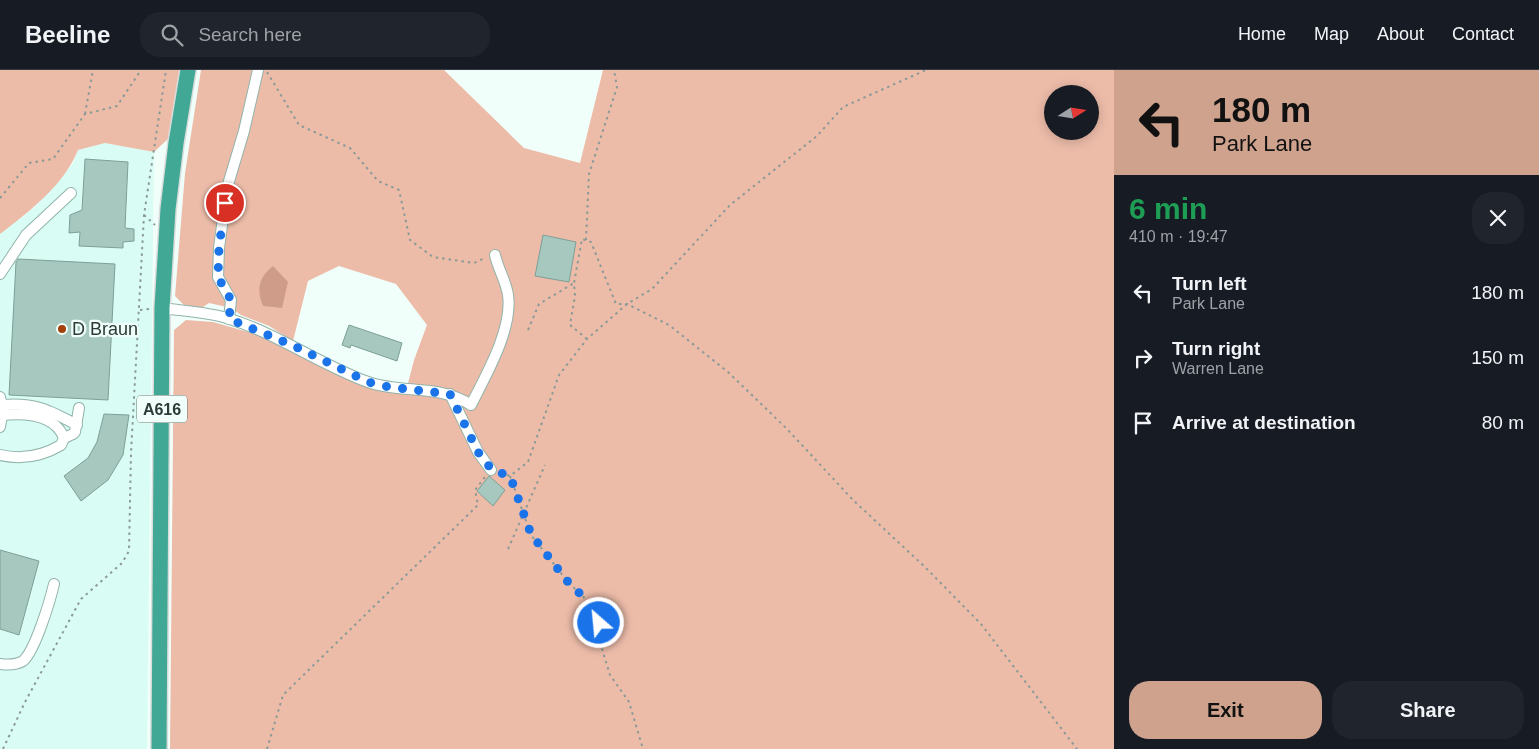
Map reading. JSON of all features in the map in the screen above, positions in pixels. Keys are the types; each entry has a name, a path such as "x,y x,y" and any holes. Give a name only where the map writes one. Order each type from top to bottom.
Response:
{"highway":[{"name":"A616","path":"159,749 162,308 168,209 188,70"}],"street":[{"path":"229,319 231,300 218,277 219,248 227,188 244,132 258,70"},
{"path":"0,274 26,235 71,192"},
{"path":"162,308 229,319 292,345 368,382 389,387 450,394 471,405 485,378 508,322 508,297 495,255"},
{"path":"450,394 478,452 492,470"},
{"path":"2,406 34,405 55,413 77,425"},
{"path":"0,427 2,406"},
{"path":"2,406 38,417 54,425 64,438"},
{"path":"0,455 14,458 42,455 61,445 64,438 73,434 77,425 80,408"},
{"path":"0,664 14,664 22,661 28,655 45,615 54,584"}],"path":[{"path":"0,198 29,163 53,159 85,114 93,70"},
{"path":"85,114 117,106 141,70"},
{"path":"3,749 25,702 81,599 122,564 129,551 131,454 144,215 166,70"},
{"path":"266,70 298,125 350,148 378,181 399,190 410,240 433,257 474,263 495,255"},
{"path":"586,240 589,174 617,86 614,70"},
{"path":"510,476 528,462 560,375 587,339 627,304 652,289 730,205 817,136 843,107 926,70"},
{"path":"587,339 570,325 575,296 574,283 582,239 591,242 616,304 627,304 669,325 728,372 788,429 853,500 926,568 980,624 1077,749"},
{"path":"528,330 539,304 574,283"},
{"path":"508,549 522,513 545,465"},
{"path":"268,749 283,695 478,505 475,490 492,470 510,476"},
{"path":"510,476 531,534 568,582 595,608 603,638 602,649 610,675 629,702 643,749"}],"shaded area":[{"path":"0,70 180,70 168,139 154,152 105,143 78,150 72,163 55,186 34,207 0,234"},
{"path":"201,70 444,70 524,148 580,163 603,70 1114,70 1114,749 170,749 174,330 186,320 213,322 262,336 364,385 406,391 414,360 427,325 396,284 339,266 308,281 293,341 269,326 241,315 231,308 209,303 200,309 184,305 175,296 185,173"},
{"path":"105,143 154,152 147,749 0,749 0,234 35,207 73,164 78,150"},
{"path":"273,266 288,282 282,308 263,306 261,300 260,284 265,274"}],"building":[{"path":"85,159 128,162 125,228 134,229 134,241 123,242 123,248 79,246 80,232 69,233 70,215 82,210"},
{"path":"543,235 576,242 569,282 535,276"},
{"name":"D Braun","path":"18,259 115,264 108,400 9,395 16,262"},
{"path":"349,325 402,343 397,361 351,345 350,348 342,345"},
{"path":"104,414 129,415 123,455 108,480 81,501 64,476 88,458 97,442"},
{"path":"489,476 505,490 493,506 477,491"},
{"path":"0,550 39,561 19,635 0,629"}],"place":[{"name":"D Braun","path":"62,329"}],"route":[{"path":"225,203 219,248 218,277 231,300 229,319 292,345 368,382 389,387 421,389 450,394 478,452 492,470 510,476 531,534 568,582 595,608 599,623"}]}
